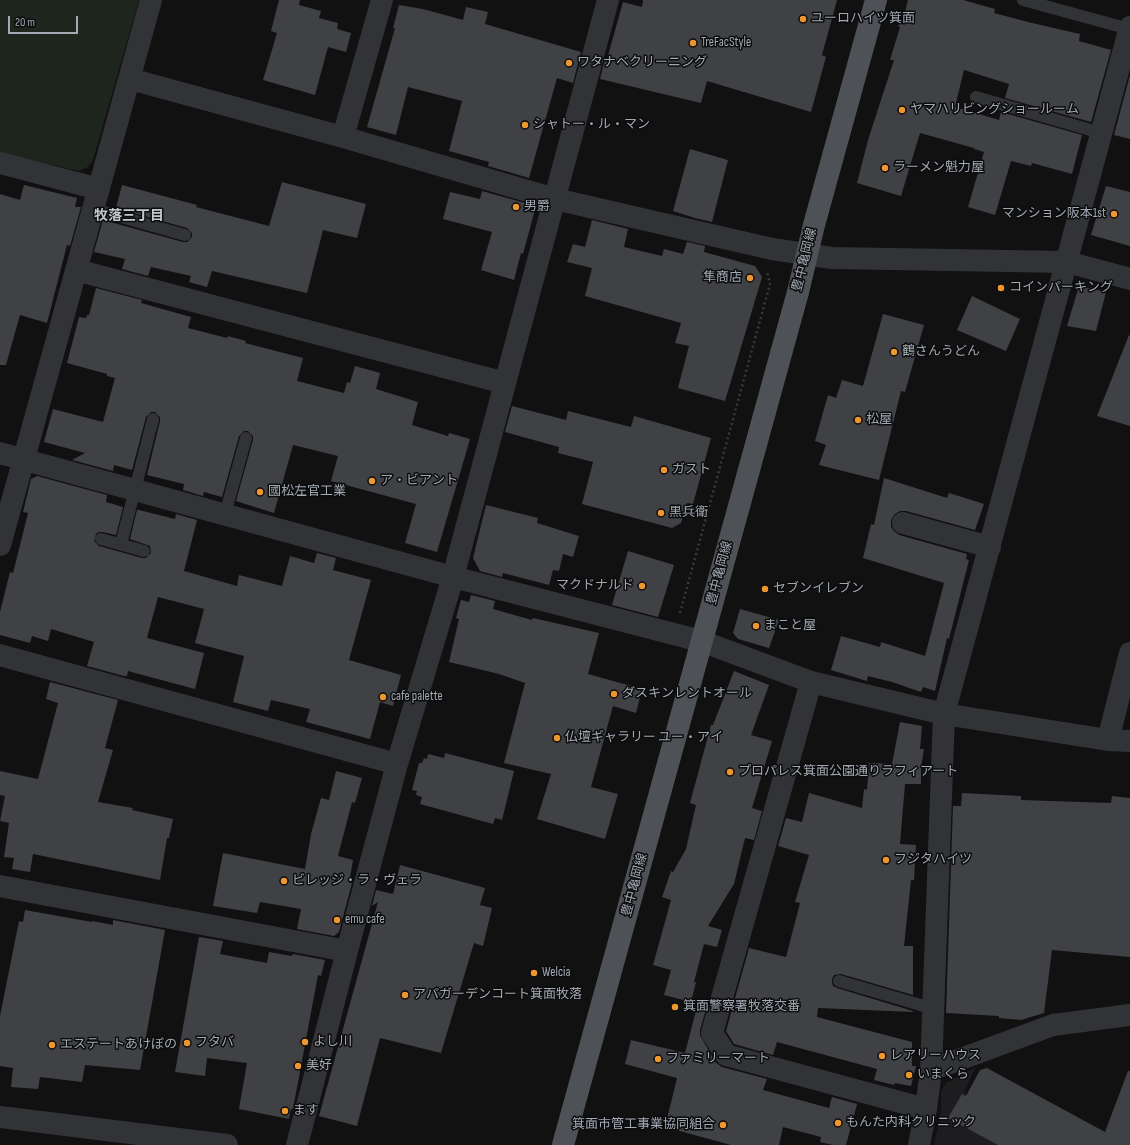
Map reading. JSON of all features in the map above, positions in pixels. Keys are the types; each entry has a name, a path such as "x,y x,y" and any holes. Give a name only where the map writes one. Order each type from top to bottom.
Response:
{"main road":[{"name":"豊中亀岡線","path":"563,1145 796,300 807,254 876,0"}],"street":[{"path":"0,545 151,0"},
{"path":"343,137 382,0"},
{"path":"297,1145 397,764 453,577 608,0"},
{"path":"919,1145 926,1109 931,1070 944,714 1130,28"},
{"path":"130,79 343,137 555,199 772,249 832,258 1067,262 1130,279"},
{"path":"0,163 96,199"},
{"path":"76,270 505,383"},
{"path":"0,452 453,577 701,641 811,682 944,714 1108,740 1130,741"},
{"path":"903,523 990,547"},
{"path":"1108,740 1130,654"},
{"path":"0,655 397,764"},
{"path":"811,682 712,1034 726,1055 926,1109"},
{"path":"0,886 347,951"},
{"path":"931,1070 1053,1025 1130,1015"},
{"path":"0,1117 227,1145"}],"lane":[{"path":"1024,0 1130,28"},
{"path":"976,97 1101,133"},
{"path":"96,199 185,235"},
{"path":"121,544 153,419"},
{"path":"225,514 246,438"},
{"path":"100,538 144,551"},
{"path":"839,981 934,1009"}],"path":[{"path":"676,616 680,613 770,284 766,268"}],"shaded area":[{"path":"0,0 139,0 93,160 88,167 79,171 0,153"},
{"path":"976,1067 964,1092 1059,1145 934,1145 941,1112 941,1091 946,1083"}],"building":[{"path":"279,0 300,0 299,5 321,11 319,18 338,23 337,29 351,33 346,52 328,47 315,95 263,80 277,33 271,31"},
{"name":"TreFacStyle","path":"643,0 837,0 822,55 826,57 811,112 707,81 701,103 600,79 623,2 642,7"},
{"path":"908,0 963,0 995,9 994,13 1080,34 1079,41 1111,50 1091,122 1005,98 1009,84 964,70 955,107 999,120 1001,112 1082,135 1072,174 1032,163 1031,166 1011,161 995,215 968,207 984,152 920,133 901,196 857,183 868,140 894,60 890,60 900,27 898,26 905,12"},
{"path":"399,5 423,9 463,20 466,7 488,12 485,24 581,52 573,83 557,78 529,178 488,166 489,162 449,151 462,101 408,87 396,135 367,127 395,28 393,28"},
{"path":"1130,75 1130,139 1114,135"},
{"path":"690,149 728,160 712,222 673,211"},
{"path":"282,182 366,204 357,238 323,230 307,293 212,271 207,287 189,282 191,276 151,267 148,276 122,269 125,259 94,252 103,220 183,242 187,242 192,237 192,233 187,228 116,208 122,185 197,205 196,207 269,226"},
{"path":"24,185 77,198 75,207 81,207 70,246 67,245 47,323 20,315 6,365 0,365 0,194 20,200"},
{"name":"マンション阪本1st","path":"1106,186 1130,192 1130,246 1091,235"},
{"path":"482,191 536,206 523,254 521,253 514,280 481,270 492,232 443,219 450,192 480,199"},
{"path":"592,220 628,229 624,247 662,256 664,249 683,254 687,242 705,246 704,252 755,266 762,277 725,401 678,388 689,346 675,343 681,323 585,296 592,268 567,262 573,244 585,247"},
{"path":"1079,286 1106,292 1096,331 1067,326"},
{"path":"96,288 142,300 141,303 191,317 188,328 227,338 228,336 246,341 245,343 303,358 297,381 344,393 347,382 350,383 355,366 380,373 376,389 418,402 412,425 448,436 449,433 470,439 437,552 405,543 416,504 331,481 338,456 293,445 274,513 236,501 253,440 253,436 248,431 244,431 239,436 222,497 204,492 203,496 183,490 184,484 147,475 160,421 160,417 155,412 151,412 146,417 132,470 114,465 113,471 72,460 85,453 44,442 53,409 103,422 115,378 107,376 107,374 67,363 79,317 86,318 87,315 89,315"},
{"path":"972,296 1020,319 1006,351 957,330"},
{"name":"松屋","path":"883,314 924,325 905,392 901,391 879,480 819,465 826,445 815,441 828,395 836,398 842,380 863,386"},
{"path":"1129,335 1130,336 1130,426 1097,416"},
{"path":"512,406 566,420 568,411 631,427 634,416 711,438 693,504 687,503 681,523 672,528 582,504 593,462 558,453 559,447 505,432"},
{"path":"37,476 107,495 106,502 123,507 116,535 103,532 96,534 94,541 99,546 146,558 151,553 150,546 130,539 137,510 175,519 176,514 197,520 184,571 237,586 239,575 282,586 290,556 314,563 317,553 336,558 333,570 371,580 349,660 401,675 393,706 380,702 370,739 306,722 310,709 271,700 268,711 233,702 244,656 195,643 204,609 158,597 147,638 204,653 195,689 128,671 127,676 124,676 87,666 94,642 51,629 48,641 32,636 30,643 0,635 0,612 10,572 13,573 28,513 23,512 31,479"},
{"path":"884,478 947,498 949,493 984,504 975,530 906,511 900,511 895,514 891,520 891,527 899,535 967,554 966,559 969,560 949,639 947,638 935,691 923,687 921,692 868,676 867,681 831,670 841,636 880,647 881,642 925,656 944,583 863,558 871,524 874,525"},
{"path":"486,505 538,518 537,523 579,536 573,557 563,554 559,571 553,570 549,585 503,573 502,577 480,571 473,558"},
{"name":"マクドナルド","path":"628,551 674,565 658,617 612,605"},
{"path":"471,595 495,601 493,609 532,620 533,618 599,633 588,674 642,689 636,713 613,706 591,787 618,794 605,839 537,819 551,774 504,763 525,683 499,674 449,662 459,619 456,618 461,600 469,602"},
{"name":"まこと屋","path":"740,609 779,620 769,648 738,639 733,633"},
{"path":"734,671 769,685 751,735 772,741 752,808 762,811 754,840 745,838 734,884 708,926 722,930 717,947 704,944 694,982 696,982 691,1002 664,995 671,970 653,965 671,900 662,897 671,871 673,872 686,849 696,805 690,803 711,725 713,725"},
{"path":"50,682 118,700 105,748 113,750 98,802 133,808 132,810 173,819 169,838 167,838 160,880 33,854 30,872 12,869 14,858 4,857 9,823 0,821 5,796 0,795 0,771 38,779 58,703 46,699"},
{"path":"900,722 922,726 920,749 924,749 921,767 921,784 905,784 900,844 916,845 914,880 911,880 904,946 913,946 913,995 841,974 834,975 832,982 833,986 837,988 913,1012 818,1008 817,1017 912,1042 912,1066 916,1066 911,1086 895,1083 894,1085 874,1080 877,1069 777,1042 773,1055 734,1044 726,1031 749,948 786,957 800,903 795,902 809,855 778,846 786,818 802,822 809,793 862,808 864,789 867,790 869,763 892,764"},
{"path":"445,753 514,771 502,820 495,818 493,824 420,804 422,797 416,795 417,791 412,790 419,763 422,763 424,758 427,759 428,754 444,758"},
{"name":"ビレッジ・ラ・ヴェラ","path":"336,771 362,778 355,803 352,802 338,856 353,860 349,883 352,883 339,932 334,936 297,929 301,909 260,902 257,913 213,906 223,853 305,869 311,834 321,798 329,800"},
{"path":"962,793 1021,796 1021,800 1111,803 1112,796 1130,798 1130,957 1052,950 1044,1013 1021,1020 999,1018 999,1016 946,1013 953,806 961,806"},
{"path":"400,865 485,888 480,905 492,908 483,946 474,943 441,1053 380,1038 357,1126 319,1116 378,902 372,906 376,890 393,894"},
{"path":"25,910 113,925 113,920 165,930 140,1070 85,1065 82,1082 40,1077 38,1089 11,1087 13,1068 0,1066 0,1016 19,921 23,922"},
{"path":"199,937 223,941 220,954 267,963 269,952 292,956 293,954 325,960 321,976 318,975 293,1109 291,1109 289,1119 239,1109 247,1063 207,1058 205,1076 175,1072"},
{"path":"699,999 708,1002 700,1035 715,1062 722,1067 767,1079 763,1090 829,1108 832,1097 857,1104 846,1145 833,1145 820,1142 821,1137 783,1127 779,1145 731,1145 665,1127 677,1078 625,1064 631,1040 685,1053"},
{"path":"987,1068 1105,1132 1128,1071 1130,1071 1130,1145 998,1145 948,1118 962,1094 966,1096 980,1070"}],"place":[{"name":"ユーロハイツ箕面","path":"803,19"},
{"name":"TreFacStyle","path":"693,43"},
{"name":"ワタナベクリーニング","path":"569,63"},
{"name":"ヤマハリビングショールーム","path":"902,110"},
{"name":"シャトー・ル・マン","path":"525,125"},
{"name":"ラーメン魁力屋","path":"885,168"},
{"name":"男爵","path":"516,207"},
{"name":"マンション阪本1st","path":"1114,214"},
{"name":"隼商店","path":"750,278"},
{"name":"コインパーキング","path":"1001,288"},
{"name":"鶴さんうどん","path":"894,352"},
{"name":"松屋","path":"858,420"},
{"name":"ガスト","path":"664,470"},
{"name":"ア・ビアント","path":"372,481"},
{"name":"國松左官工業","path":"260,492"},
{"name":"黒兵衛","path":"661,513"},
{"name":"マクドナルド","path":"642,586"},
{"name":"セブンイレブン","path":"765,589"},
{"name":"まこと屋","path":"756,626"},
{"name":"ダスキンレントオール","path":"614,694"},
{"name":"cafe palette","path":"383,697"},
{"name":"仏壇ギャラリー ユー・アイ","path":"557,738"},
{"name":"プロパレス箕面公園通りラフィアート","path":"730,772"},
{"name":"フジタハイツ","path":"886,860"},
{"name":"ビレッジ・ラ・ヴェラ","path":"284,881"},
{"name":"emu cafe","path":"337,920"},
{"name":"Welcia","path":"534,973"},
{"name":"アパガーデンコート箕面牧落","path":"405,995"},
{"name":"箕面警察署牧落交番","path":"675,1007"},
{"name":"よし川","path":"305,1042"},
{"name":"フタバ","path":"187,1043"},
{"name":"エステートあけぼの","path":"52,1045"},
{"name":"レアリーハウス","path":"882,1056"},
{"name":"ファミリーマート","path":"658,1059"},
{"name":"美好","path":"298,1066"},
{"name":"いまくら","path":"909,1075"},
{"name":"ます","path":"285,1111"},
{"name":"もんた内科クリニック","path":"838,1123"},
{"name":"箕面市管工事業協同組合","path":"723,1125"}],"district":[{"name":"牧落三丁目","path":"129,216"}]}
